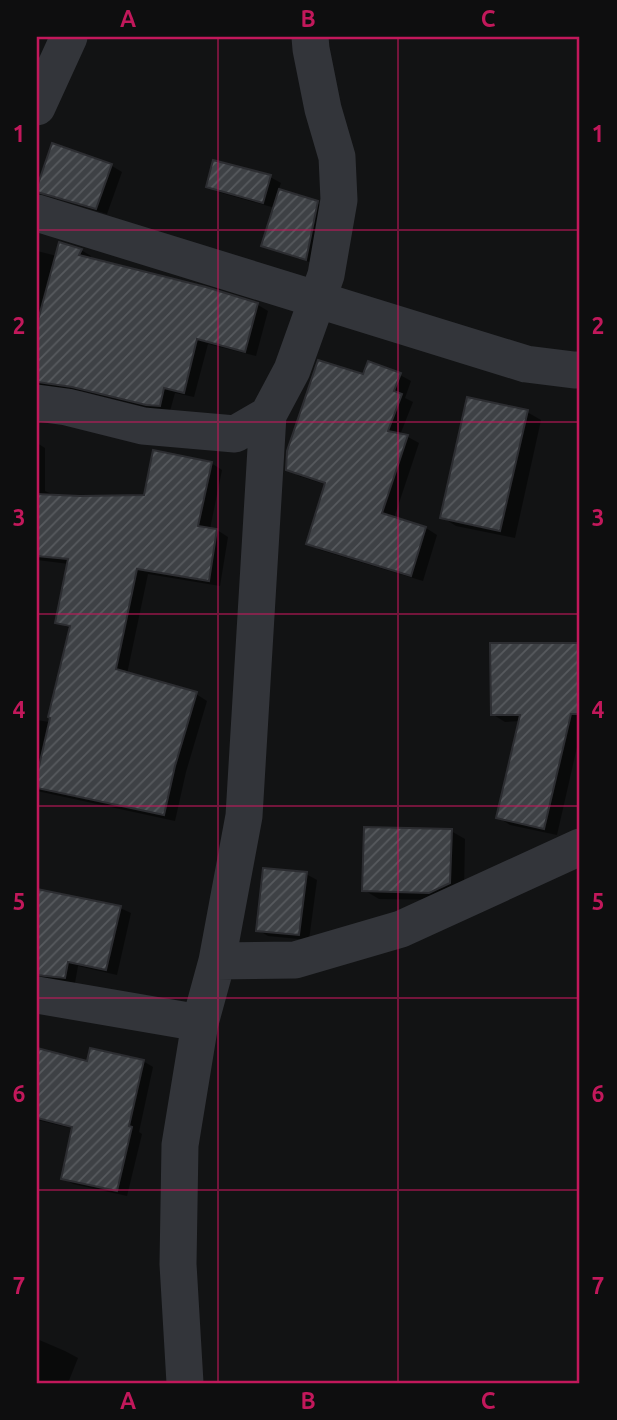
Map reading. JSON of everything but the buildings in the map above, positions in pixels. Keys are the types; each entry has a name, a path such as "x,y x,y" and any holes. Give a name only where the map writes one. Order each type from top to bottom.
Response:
{"street":[{"path":"37,107 69,37"},
{"path":"185,1383 177,1264 180,1145 200,1023 217,961 244,816 268,415 292,370 326,275 339,200 337,157 323,109 310,37"},
{"path":"37,213 526,365 580,370"},
{"path":"37,403 67,407 143,426 235,434 268,415"},
{"path":"217,961 295,960 401,929 580,847"},
{"path":"37,995 200,1023"}]}
